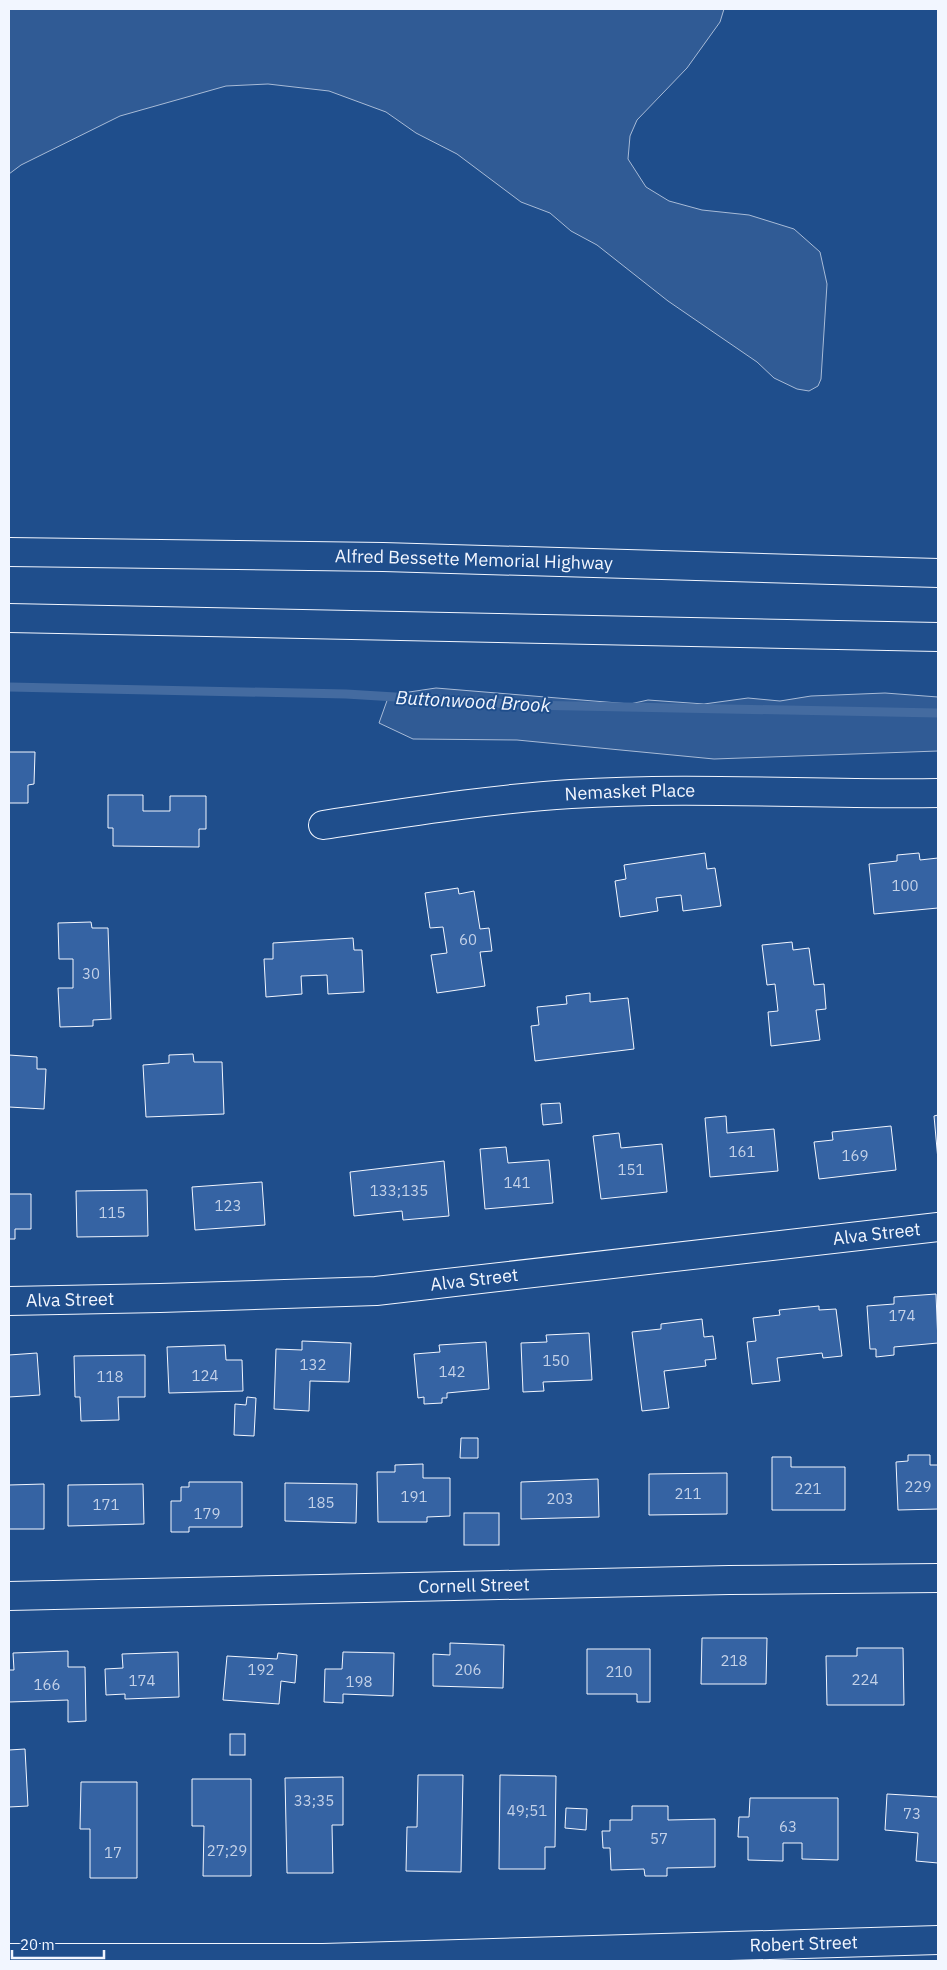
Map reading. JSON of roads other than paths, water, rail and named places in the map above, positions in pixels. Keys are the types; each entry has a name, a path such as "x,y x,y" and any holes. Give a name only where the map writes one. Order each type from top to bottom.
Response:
{"main road":[{"name":"Alfred Bessette Memorial Highway","path":"9,552 373,557 938,573"},
{"path":"9,618 938,637"},
{"name":"Nemasket Place","path":"323,824 571,794 662,792 938,793"},
{"name":"Alva Street","path":"9,1301 376,1291 938,1226"},
{"name":"Cornell Street","path":"9,1596 720,1580 938,1578"},
{"name":"Robert Street","path":"9,1958 323,1959 938,1940"}],"waterway":[{"name":"Buttonwood Brook","path":"9,687 346,694 525,705 938,713"}]}
